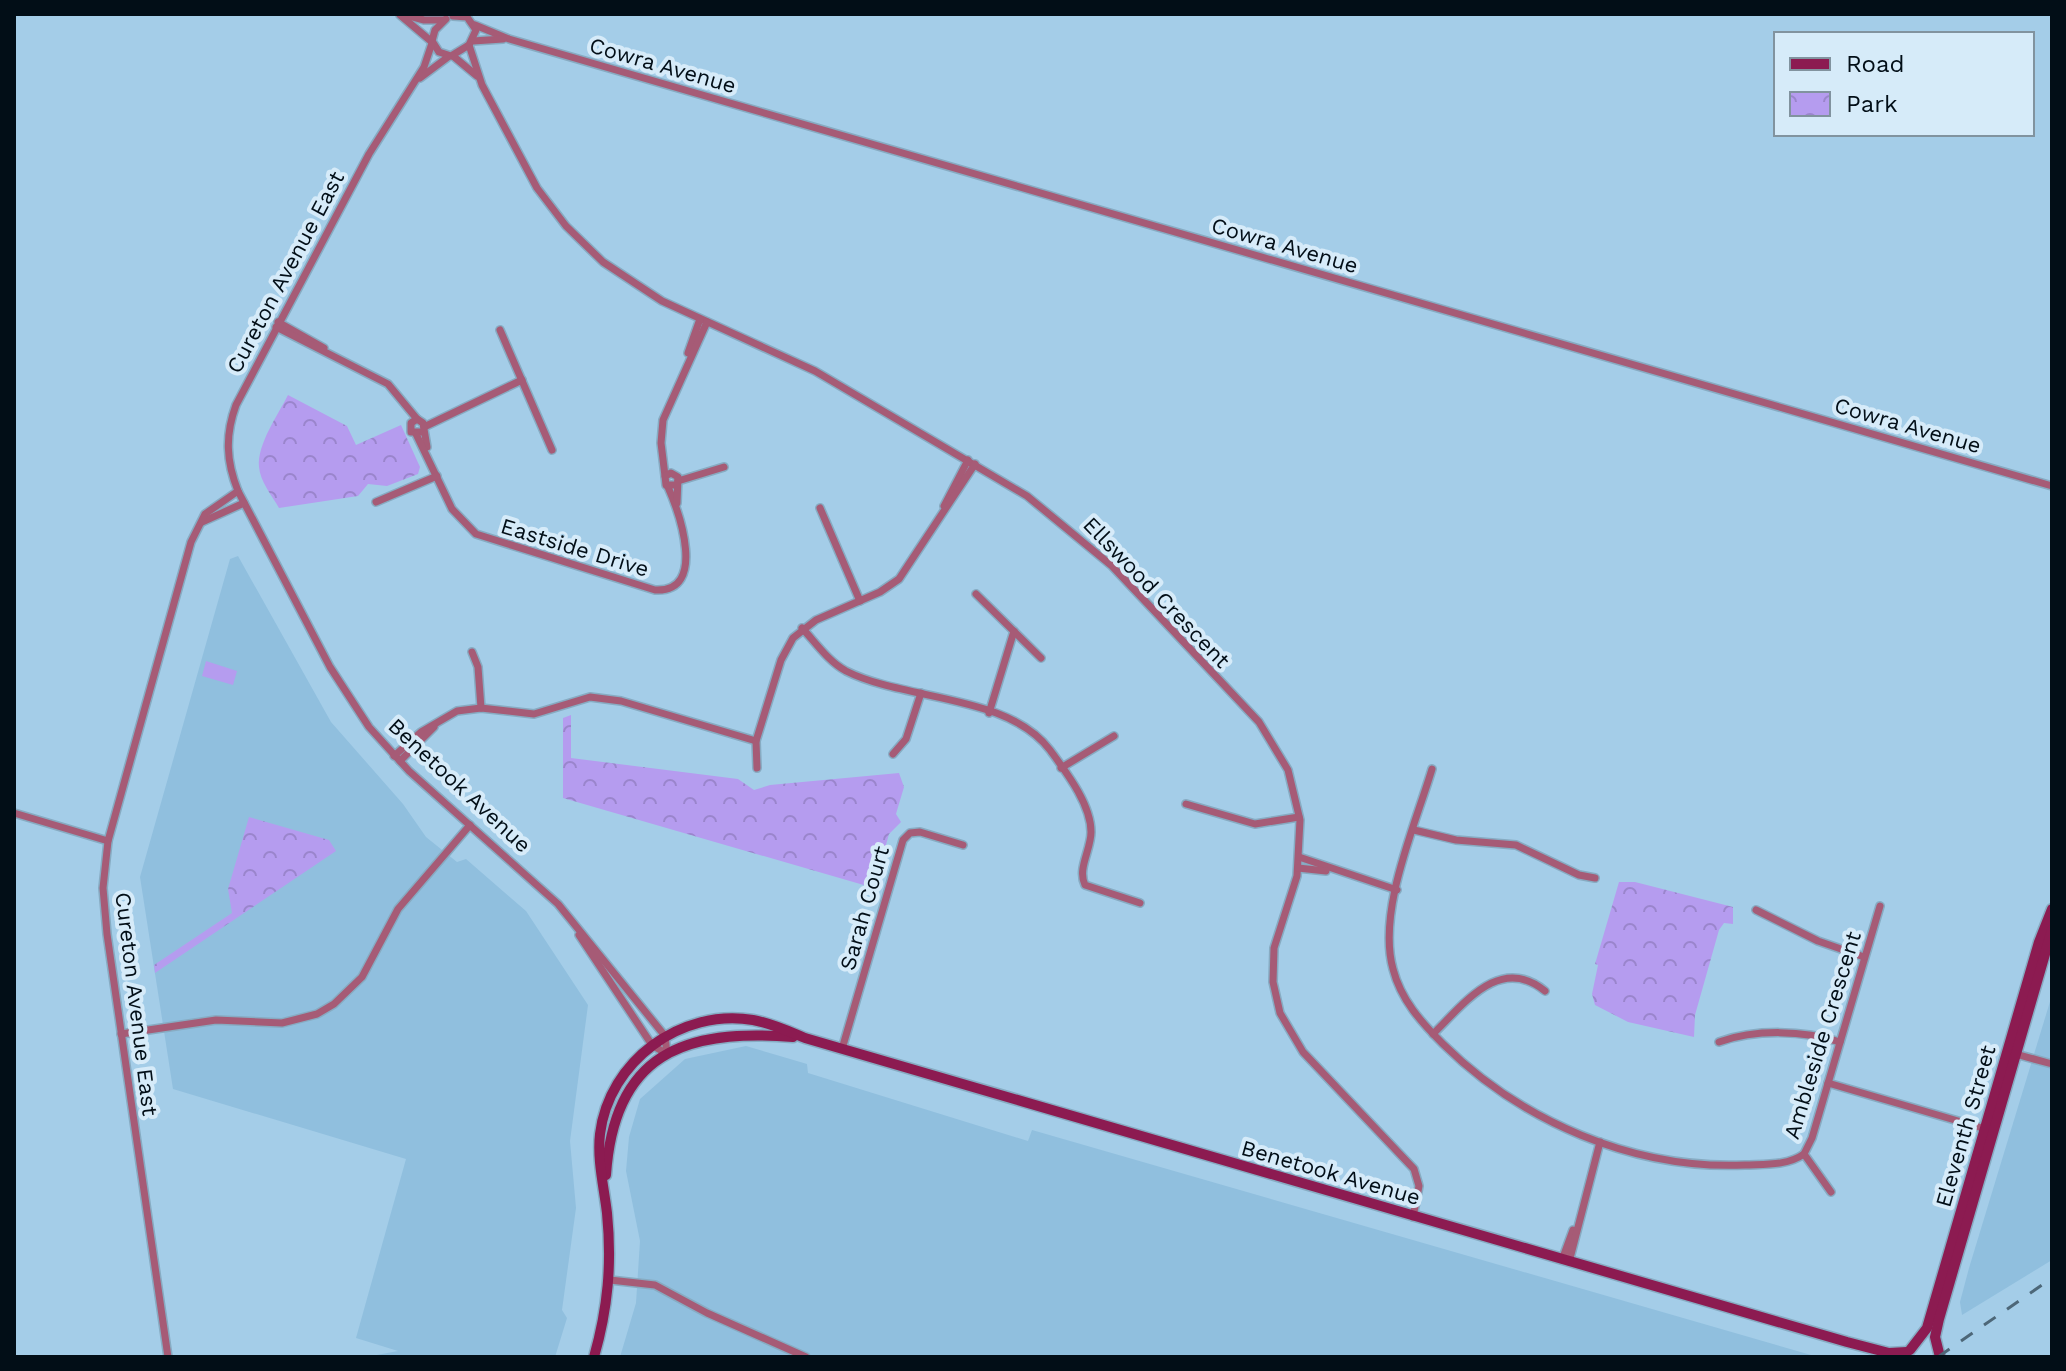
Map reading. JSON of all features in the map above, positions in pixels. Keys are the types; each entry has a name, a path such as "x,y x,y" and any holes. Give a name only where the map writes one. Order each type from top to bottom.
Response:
{"main road":[{"name":"Eleventh Street","path":"1939,1357 1935,1332 2052,909"},
{"name":"Eleventh Street","path":"2012,1053 2052,930"},
{"name":"Benetook Avenue","path":"665,1036 701,1022 737,1019 773,1025 842,1049 1847,1342 1889,1353 1906,1353 1923,1348 1939,1357"},
{"name":"Benetook Avenue","path":"667,1054 690,1042 729,1034 805,1038"},
{"path":"594,1357 610,1280 600,1138 608,1102 625,1072 665,1036"},
{"path":"605,1193 608,1152 618,1112 639,1079 667,1054"},
{"name":"Eleventh Street","path":"1906,1353 1925,1331 1990,1130"},
{"name":"Benetook Avenue","path":"1847,1342 1874,1357"}],"street":[{"path":"400,14 424,20 463,15 509,39"},
{"path":"400,14 441,54 451,56"},
{"path":"471,43 478,14"},
{"path":"415,82 435,30 452,16"},
{"path":"415,82 471,43 509,39"},
{"name":"Cowra Avenue","path":"509,39 2052,486"},
{"name":"Ellswood Crescent","path":"471,43 478,77"},
{"name":"Ellswood Crescent","path":"451,56 465,63 478,77 526,169 566,226 621,276 703,321 815,371 1038,504 1091,547 1259,722 1288,770 1299,817 1298,868 1274,948 1273,982 1280,1013 1303,1052 1414,1169 1419,1186 1413,1217"},
{"name":"Cureton Avenue East","path":"244,503 229,466 228,428 236,405 369,154 415,82"},
{"name":"Eastside Drive","path":"277,325 388,384 419,426 452,509 476,534 655,590 671,588 681,577 687,552 673,480 664,457 663,420 703,321"},
{"path":"500,330 552,450"},
{"path":"419,426 522,380"},
{"path":"757,768 756,741 781,660 802,628 899,579 972,462"},
{"path":"673,480 724,467"},
{"path":"376,502 437,476"},
{"name":"Cureton Avenue East","path":"168,1357 104,909 108,841 178,585 200,523 212,508 238,491"},
{"path":"200,523 244,503"},
{"name":"Benetook Avenue","path":"244,503 340,686 397,758 540,887 570,919 665,1036"},
{"path":"820,508 860,601"},
{"path":"976,594 1041,658"},
{"path":"802,628 827,657 844,670 989,713 1030,730 1061,768 1090,821 1090,844 1082,872 1085,885 1140,903"},
{"path":"989,713 1014,631"},
{"path":"472,652 479,675 481,708"},
{"path":"893,754 906,739 921,693"},
{"path":"397,758 440,719 457,711 481,708 534,714 577,699 602,697 756,741"},
{"path":"1061,768 1114,736"},
{"name":"Ambleside Crescent","path":"1432,769 1389,925 1390,958 1402,994 1433,1034 1470,1069 1509,1099 1545,1119 1600,1142 1649,1156 1709,1164 1775,1163 1804,1154 1880,906"},
{"path":"1186,804 1255,824 1299,817"},
{"path":"14,813 108,841"},
{"path":"121,1034 216,1020 298,1021 334,1004 362,977 398,909 470,825"},
{"path":"1414,830 1456,840 1516,845 1579,875 1595,878"},
{"name":"Sarah Court","path":"842,1049 903,840 910,833 920,832 963,845"},
{"path":"1299,857 1336,872 1397,890"},
{"path":"1298,868 1336,872"},
{"path":"1756,910 1818,941 1864,957"},
{"name":"Benetook Avenue","path":"570,919 652,1045 667,1054"},
{"path":"1433,1034 1475,992 1496,979 1522,979 1545,991"},
{"path":"1719,1042 1789,1033 1815,1035 1840,1042"},
{"path":"665,1036 667,1054"},
{"path":"2012,1053 2052,1064"},
{"path":"1828,1083 1990,1130"},
{"path":"1566,1261 1600,1142"},
{"path":"1804,1154 1831,1192"},
{"path":"610,1280 655,1285 707,1313 806,1357"}],"shaded area":[{"path":"238,556 331,722 403,804 426,837 457,862 466,859 526,911 588,1005 570,1141 576,1208 562,1310 567,1318 555,1357 366,1357 398,1351 356,1338 406,1159 173,1089 140,877 230,559"},
{"path":"2052,995 2052,1260 1962,1315 1960,1302 1969,1268"},
{"path":"746,1046 807,1064 808,1073 1028,1141 1032,1130 1818,1357 620,1357 636,1303 640,1241 626,1171 629,1137 640,1099 685,1059"}],"green space":[{"path":"288,395 347,426 356,445 401,425 420,467 418,474 387,486 368,484 358,496 279,508 262,478 259,458 265,439"},
{"path":"206,661 237,671 233,685 202,676"},
{"path":"571,715 571,758 738,779 754,790 770,785 899,773 904,787 896,814 901,822 889,834 874,888 563,798 563,718"},
{"path":"249,817 329,840 336,851 155,973 154,965 232,913 228,889"},
{"path":"1619,882 1635,882 1733,907 1733,924 1724,923 1719,930 1695,1015 1694,1037 1628,1022 1595,1005 1592,994 1598,965 1595,964"}],"railway":[{"path":"1938,1357 2052,1278"}]}
